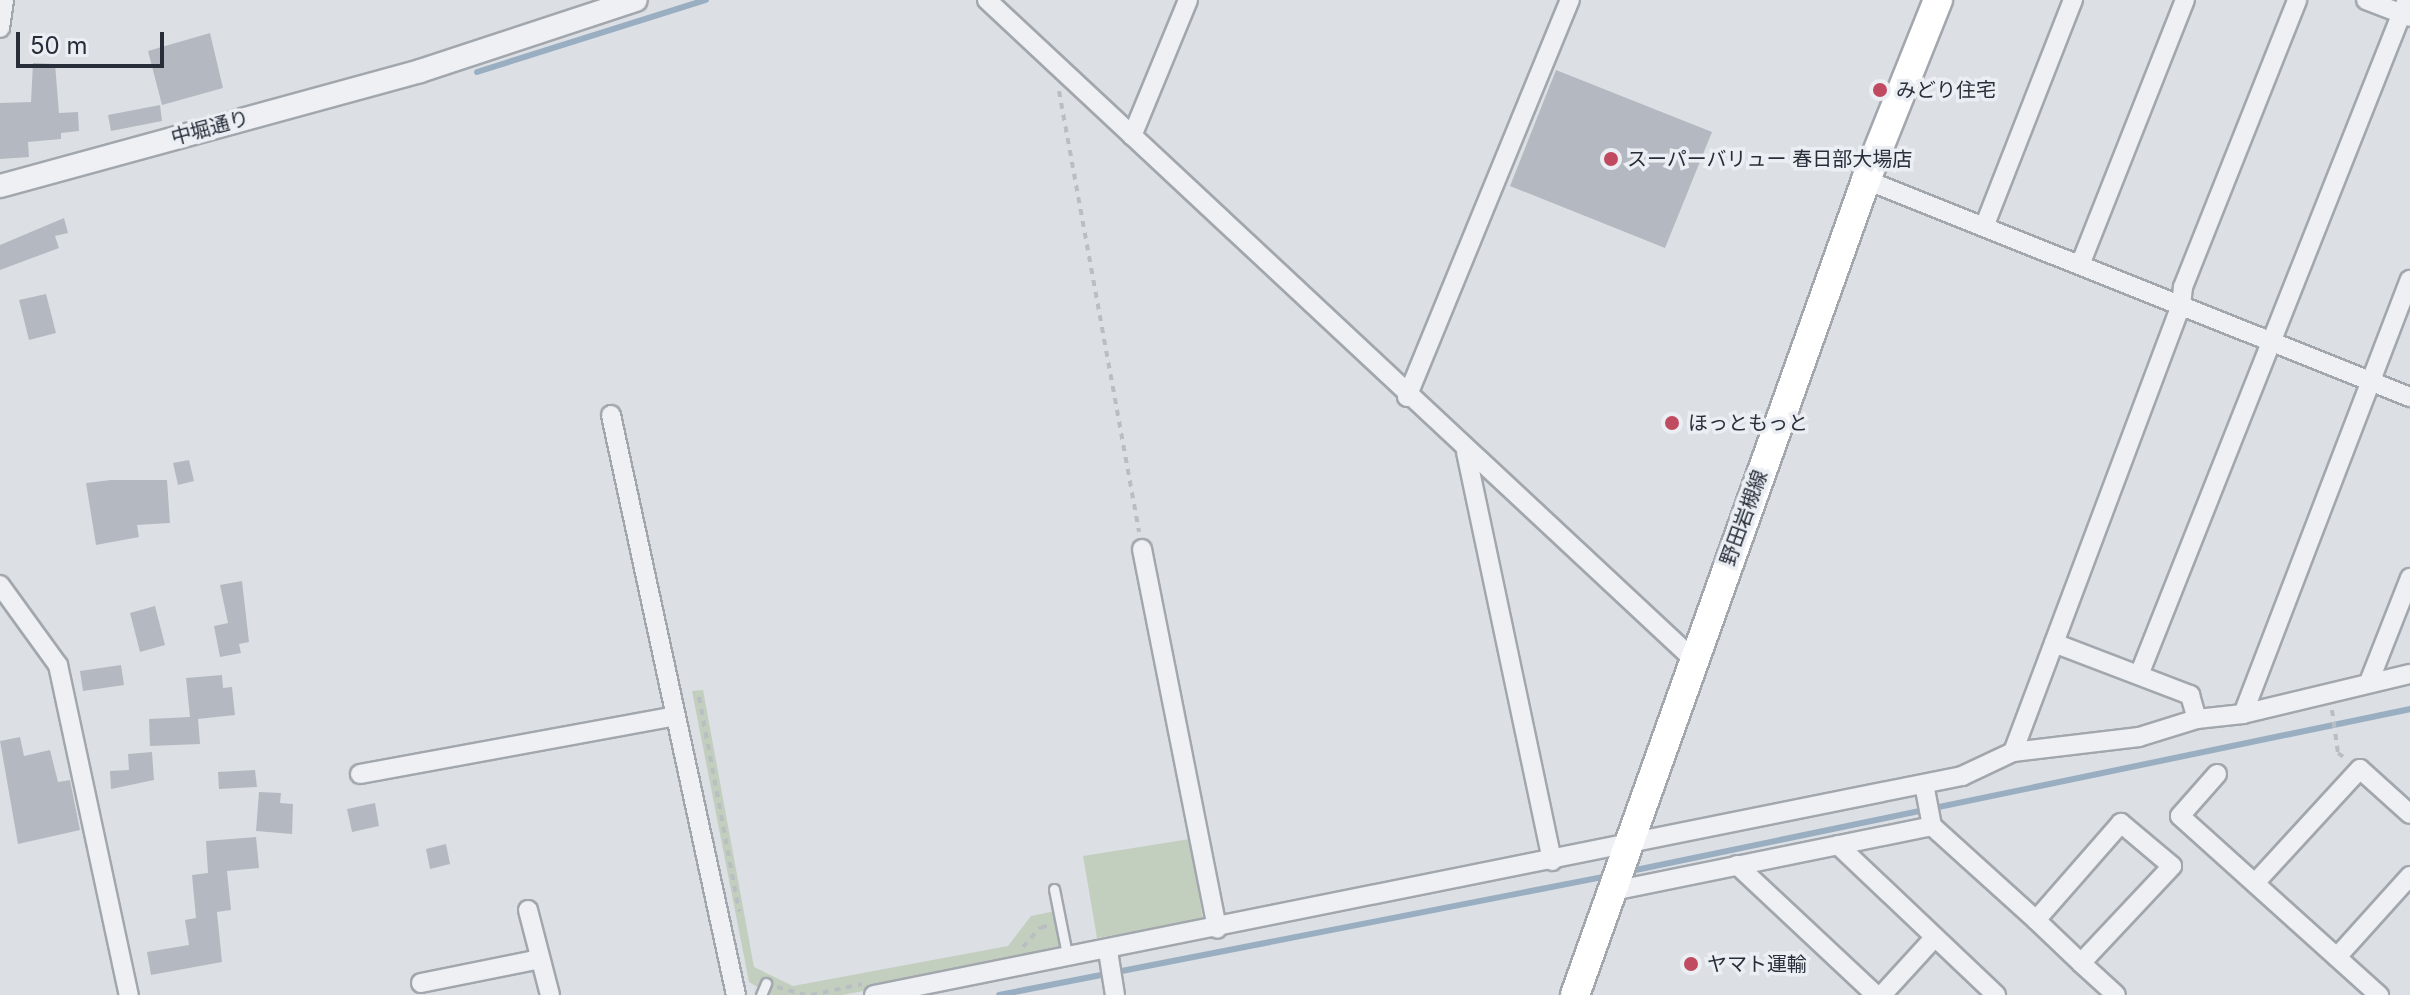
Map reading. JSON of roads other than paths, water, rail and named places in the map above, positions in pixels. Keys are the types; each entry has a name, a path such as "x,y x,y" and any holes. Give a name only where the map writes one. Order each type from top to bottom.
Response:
{"main road":[{"name":"野田岩槻線","path":"1575,995 1866,180 1938,0"}],"street":[{"path":"0,28 4,0"},
{"name":"中堀通り","path":"0,186 420,71 636,0"},
{"path":"987,0 1407,397 1693,659"},
{"path":"1132,136 1188,0"},
{"path":"1407,397 1570,0"},
{"path":"1984,227 2073,0"},
{"path":"2080,265 2185,0"},
{"path":"2013,752 2181,306 2183,287 2297,0"},
{"path":"2139,675 2275,343 2406,10 2366,0"},
{"path":"1866,180 2410,397"},
{"path":"2243,714 2410,280"},
{"path":"611,415 736,995"},
{"path":"1466,452 1552,861"},
{"path":"1142,549 1217,929"},
{"path":"2369,682 2410,578"},
{"path":"0,585 58,665 129,995"},
{"path":"2054,643 2190,695 2197,719"},
{"path":"874,995 1628,846 1962,776 2013,752 2139,737 2197,719 2243,714 2410,674"},
{"path":"360,774 675,716"},
{"path":"2255,883 2360,769 2410,814"},
{"path":"2217,774 2180,816 2379,995"},
{"path":"1924,784 1932,826 2116,995"},
{"path":"2036,920 2121,823 2172,866 2081,963"},
{"path":"1613,891 1932,826"},
{"path":"1838,845 1996,995"},
{"path":"1737,865 1879,995 1934,938"},
{"path":"2337,957 2410,876"},
{"path":"528,910 550,995"},
{"path":"1108,951 1115,995"},
{"path":"421,983 540,959"}],"lane":[{"path":"1054,889 1068,959"},
{"path":"761,995 766,983"}],"waterway":[{"path":"477,72 706,0"},
{"path":"1626,872 2410,709"},
{"path":"999,995 1608,876"}],"place":[{"name":"みどり住宅","path":"1880,90"},
{"name":"スーパーバリュー 春日部大場店","path":"1611,159"},
{"name":"ほっともっと","path":"1672,423"},
{"name":"ヤマト運輸","path":"1691,964"}]}
